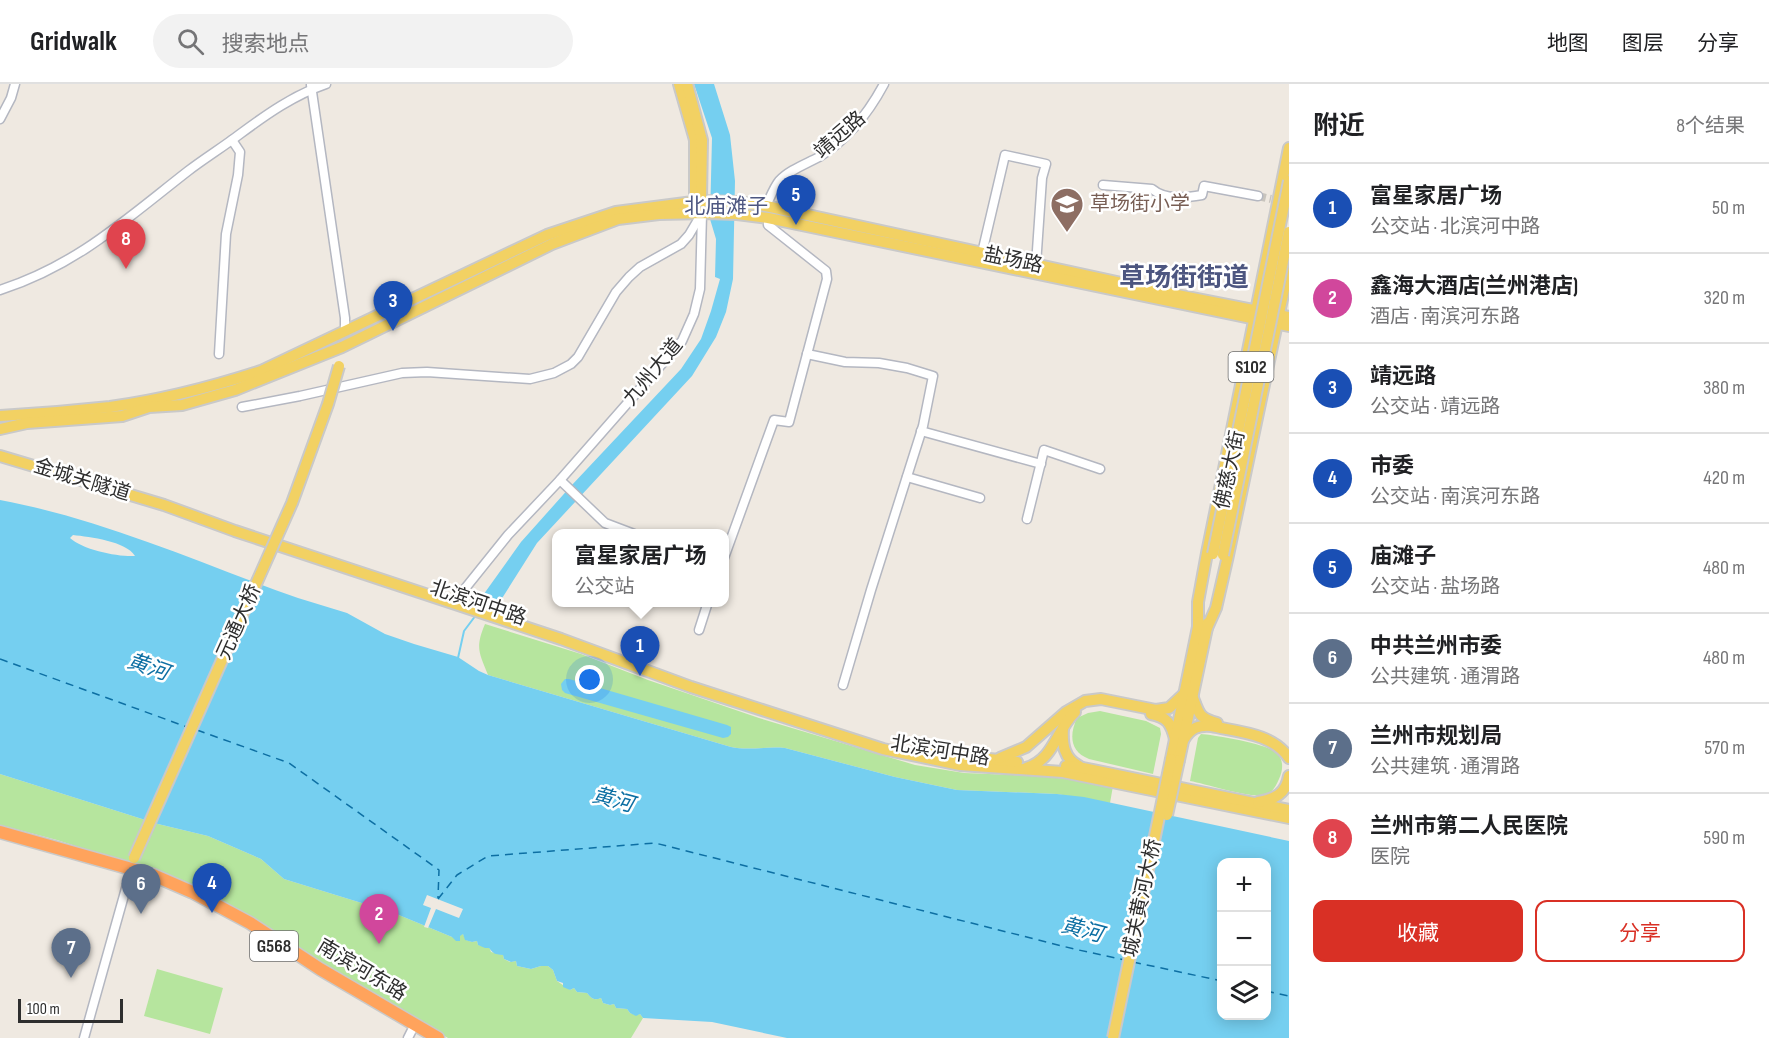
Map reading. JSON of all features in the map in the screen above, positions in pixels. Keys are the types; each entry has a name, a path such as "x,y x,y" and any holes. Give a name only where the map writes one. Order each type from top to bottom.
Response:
{"highway":[{"name":"南滨河东路","path":"0,832 132,867 233,921 428,1038"},
{"name":"南滨河东路","path":"0,838 132,867"},
{"name":"南滨河东路","path":"412,1030 438,1038"}],"main road":[{"path":"0,416 111,407 179,394 261,371 547,235 616,212 701,201 694,183 695,140 679,84"},
{"name":"九州大道","path":"687,84 702,140 701,214"},
{"path":"1202,628 1198,602 1255,315 1274,199 1289,148"},
{"name":"佛慈大街","path":"1218,554 1289,181"},
{"name":"盐场路","path":"701,201 766,206 1255,315"},
{"path":"0,428 69,416 182,405 235,390 342,347 563,240 618,219 659,214 701,214"},
{"name":"盐场路","path":"701,214 737,214 768,218 1281,319 1289,326"},
{"name":"佛慈大街","path":"1175,759 1289,232"},
{"path":"1202,628 1216,608 1281,319 1289,266"},
{"name":"元通大桥","path":"132,867 292,503 328,404 339,366 345,331"},
{"path":"0,428 27,423 122,416 149,407"},
{"name":"北滨河中路","path":"0,448 458,599 691,687 847,739 960,765 1063,772 1168,789"},
{"path":"0,457 211,528 235,531"},
{"name":"金城关隧道","path":"0,457 164,505 235,531"},
{"name":"北滨河中路","path":"235,531 458,599"},
{"name":"北滨河中路","path":"490,611 563,632 693,681 849,732 934,753 981,759 1045,761 1168,789"},
{"path":"1045,761 1066,712 1085,700 1101,699 1163,709 1188,695 1197,713 1206,719 1274,736 1284,742 1289,749"},
{"path":"981,759 1000,758 1016,753 1088,704 1105,704 1162,716 1168,721 1179,739 1194,728 1211,726 1269,740 1283,750 1289,758"},
{"path":"1059,725 1068,758 1083,768"},
{"name":"城关黄河大桥","path":"1113,1038 1175,759"},
{"name":"城关黄河大桥","path":"1119,1038 1175,759"},
{"path":"1011,768 1024,768 1045,761 1063,772"},
{"path":"1255,803 1277,797 1285,789 1289,776"},
{"path":"1168,789 1255,803 1288,811"},
{"path":"1168,789 1264,813 1288,811"}],"street":[{"path":"0,119 11,98 15,84"},
{"path":"0,290 26,282 69,261 105,237 258,120 311,87 326,84"},
{"name":"靖远路","path":"766,206 777,183 783,177 820,156 849,132 869,110 885,84"},
{"path":"311,87 345,331"},
{"path":"219,354 226,234 238,175 240,152 232,140"},
{"path":"982,253 1005,155 1046,164 1042,178 1036,265"},
{"path":"1103,185 1152,189 1156,193 1180,198 1202,195 1204,186 1258,196"},
{"path":"242,407 402,373 427,372 530,379 562,371 578,357 616,292 629,277 639,267 681,244 701,214"},
{"name":"九州大道","path":"458,599 508,535 562,482 682,341 694,314 700,290 701,214"},
{"path":"729,544 774,420 789,422 827,279 826,271 818,262 768,225 768,218"},
{"path":"807,354 845,362 888,364 933,376 921,431 843,685"},
{"path":"921,431 1041,464"},
{"path":"1027,519 1044,450 1100,469"},
{"path":"907,477 980,498"},
{"path":"562,482 605,523 621,529"},
{"path":"699,630 707,607"},
{"path":"84,1038 132,867"}],"green space":[{"path":"485,624 581,654 759,718 915,765 964,773 1057,777 1113,786 1110,803 1057,794 957,790 895,777 785,748 731,747 488,675 479,650"},
{"path":"1100,711 1146,721 1160,728 1161,734 1153,774 1089,759 1078,752 1072,737 1077,718"},
{"path":"1201,734 1253,743 1277,753 1282,762 1282,769 1277,784 1269,793 1257,795 1238,793 1190,781 1198,738"},
{"path":"0,774 158,824 208,836 261,859 284,879 394,913 452,937 463,934 466,940 477,941 478,945 489,947 491,952 503,955 504,959 510,962 516,961 517,966 531,969 548,966 553,970 557,981 570,990 574,988 577,992 587,993 593,998 601,998 603,1003 614,1004 616,1008 627,1009 630,1013 640,1014 643,1018 631,1038 448,1038 230,907 125,862 0,825"},
{"path":"157,969 223,988 210,1034 144,1016"}],"water":[{"path":"694,84 714,84 730,135 735,181 733,279 726,312 716,337 692,376 537,543 499,603 481,598 521,542 681,369 701,339 720,279 715,277 716,239 710,219 712,138"},
{"name":"黄河","path":"0,500 76,518 113,530 298,598 347,613 385,634 458,657 488,675 731,747 785,748 895,777 957,790 1084,797 1289,841 1289,1038 787,1038 712,1022 643,1018 640,1014 636,1016 630,1013 627,1009 616,1008 614,1004 603,1003 601,998 591,998 587,993 563,987 563,983 557,981 553,970 548,966 531,969 517,966 516,961 511,962 504,959 503,955 478,945 477,941 465,940 463,934 460,936 460,941 456,941 452,937 394,913 284,879 261,859 208,836 158,824 0,774","holes":["73,535 116,543 135,556 110,554 83,546 70,538"]},
{"path":"565,679 727,725 731,727 731,734 723,738 565,693 561,684"}],"pier":[{"path":"427,895 463,909 459,918 436,909 428,928 424,927 431,908 423,905"}],"waterway":[{"path":"481,608 488,598"},
{"path":"458,658 464,631 476,615"}],"ferry route":[{"path":"0,659 187,727"},
{"path":"197,730 289,763 439,870 438,898"},
{"path":"438,899 457,875 488,856 655,843 1125,960"},
{"path":"1133,962 1217,980"},
{"path":"1271,992 1289,996"}],"tunnel":[{"path":"1258,196 1271,199"}],"place":[{"name":"庙滩子","path":"796,225"},
{"name":"草场街小学","path":"1067,233"},
{"name":"兰州市第二人民医院","path":"126,269"},
{"name":"靖远路","path":"393,331"},
{"name":"富星家居广场","path":"640,676"},
{"name":"市委","path":"212,913"},
{"name":"中共兰州市委","path":"141,914"},
{"name":"鑫海大酒店(兰州港店)","path":"379,944"},
{"name":"兰州市规划局","path":"71,978"}],"district":[{"name":"北庙滩子","path":"726,206"},
{"name":"草场街街道","path":"1184,278"}]}
